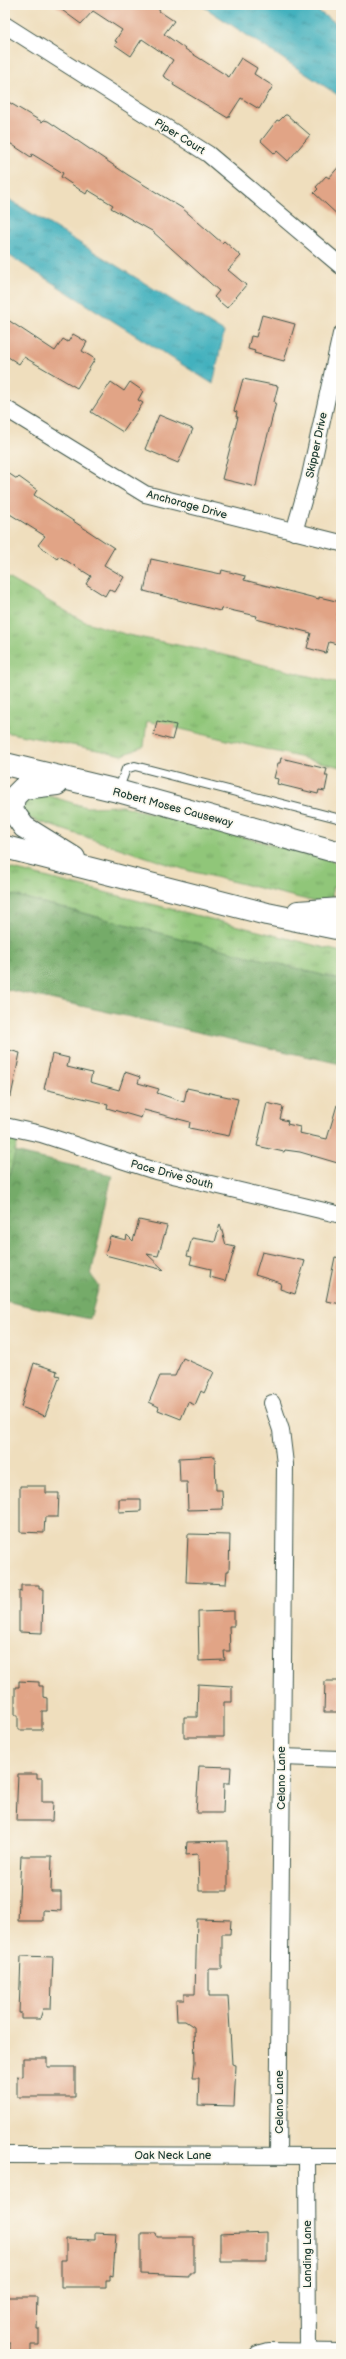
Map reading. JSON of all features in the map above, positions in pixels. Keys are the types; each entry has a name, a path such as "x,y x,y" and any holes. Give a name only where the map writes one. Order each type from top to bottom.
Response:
{"highway":[{"name":"Robert Moses Causeway","path":"5,764 76,783 118,791 341,853"},
{"path":"76,783 35,785 23,788 14,797 12,810 24,827 92,869"},
{"path":"5,847 267,914 341,929"},
{"path":"267,914 341,909"}],"street":[{"name":"Piper Court","path":"5,25 208,154 341,266"},
{"name":"Skipper Drive","path":"294,532 309,480 341,334"},
{"name":"Anchorage Drive","path":"5,408 145,494 341,543"},
{"name":"Pace Drive South","path":"5,1126 41,1134 152,1170 341,1215"},
{"name":"Celano Lane","path":"272,1403 281,1430 285,1464 278,2155"},
{"path":"281,1757 341,1759"},
{"name":"Oak Neck Lane","path":"5,2154 341,2156"},
{"name":"Landing Lane","path":"306,2156 308,2351"},
{"path":"258,2354 269,2351 341,2352"}],"lane":[{"path":"118,791 126,770 135,766 341,819"}],"green space":[{"path":"5,576 83,621 128,635 212,652 341,684 341,767 147,721 144,746 123,755 5,732"},
{"path":"33,791 86,807 122,806 332,860 341,869 341,889 332,887 333,903 328,905 186,870 28,818 20,812 24,795"},
{"path":"5,867 341,952 341,980 5,893"},
{"path":"5,893 341,980 341,1064 5,989"},
{"path":"5,1138 18,1141 5,1192"},
{"path":"15,1152 112,1175 91,1275 99,1286 90,1319 5,1301 5,1192"}],"water":[{"path":"201,5 308,5 341,26 341,97"},
{"path":"5,197 224,332 213,384 5,253"}],"building":[{"path":"55,5 160,5 159,11 174,21 164,34 229,77 241,58 257,68 254,74 273,86 259,109 241,98 228,118 173,85 174,83 163,76 173,60 142,39 131,56 115,45 117,42 115,41 122,30 93,11 81,24"},
{"path":"5,100 42,122 44,120 48,121 128,175 182,208 222,243 224,241 241,256 228,270 246,285 227,308 214,297 219,291 152,231 111,208 113,205 88,190 86,194 61,177 63,173 32,154 31,157 5,140"},
{"path":"287,115 310,135 288,161 277,151 275,154 261,141 277,120 279,121"},
{"path":"341,164 341,218 314,193 318,189 316,187 326,176 329,178"},
{"path":"262,315 295,324 284,361 254,353 255,351 248,349 251,336 256,337"},
{"path":"5,318 55,351 63,339 68,342 73,334 87,342 82,351 95,359 77,388 24,357 19,364 5,355"},
{"path":"243,379 278,386 274,402 276,403 260,465 256,487 222,479 238,417 236,417 237,412 234,411"},
{"path":"111,382 124,391 130,382 143,391 138,400 143,403 123,432 91,412"},
{"path":"159,415 193,429 178,463 145,449"},
{"path":"5,471 17,479 19,477 37,490 34,495 114,548 104,565 124,577 115,592 109,589 105,596 86,584 91,576 59,556 57,559 38,545 45,536 5,511"},
{"path":"151,559 221,574 222,570 245,576 244,580 319,599 319,597 340,602 336,620 341,621 341,645 329,642 326,653 307,648 311,633 256,619 257,616 221,608 220,611 144,591"},
{"path":"157,721 176,725 172,740 154,735"},
{"path":"281,758 327,769 325,776 328,776 325,791 319,790 318,794 277,784 278,779 274,778"},
{"path":"5,1049 20,1053 11,1096 5,1096"},
{"path":"52,1054 69,1058 67,1067 92,1073 90,1082 119,1090 125,1072 140,1077 138,1083 159,1089 157,1093 184,1102 187,1088 238,1099 229,1136 189,1128 190,1122 144,1110 141,1118 107,1108 108,1104 44,1089"},
{"path":"267,1103 283,1107 280,1119 288,1121 287,1124 300,1127 299,1133 327,1139 337,1105 341,1105 341,1164 300,1152 285,1150 284,1152 257,1146"},
{"path":"139,1220 167,1226 158,1256 147,1254 164,1270 105,1255 110,1236 126,1240 127,1235 133,1241"},
{"path":"220,1224 226,1245 235,1247 225,1281 210,1277 211,1269 190,1264 192,1257 187,1256 192,1238 215,1242"},
{"path":"262,1252 305,1261 295,1294 280,1289 281,1283 255,1275"},
{"path":"335,1257 341,1258 341,1304 326,1301"},
{"path":"183,1358 214,1372 204,1393 201,1391 195,1405 188,1402 181,1419 158,1410 159,1407 149,1402 160,1376 175,1376"},
{"path":"34,1363 57,1371 56,1375 60,1376 45,1416 21,1407"},
{"path":"215,1456 216,1490 222,1490 223,1509 188,1510 187,1482 180,1482 179,1458"},
{"path":"20,1486 46,1486 46,1493 59,1493 58,1517 45,1517 44,1533 20,1532"},
{"path":"119,1499 141,1499 141,1511 119,1512"},
{"path":"188,1534 230,1535 229,1571 227,1571 226,1584 186,1582"},
{"path":"21,1585 39,1585 39,1589 43,1589 42,1633 19,1632 19,1591 21,1592"},
{"path":"234,1611 234,1626 229,1626 230,1651 224,1651 225,1660 199,1661 198,1612"},
{"path":"19,1681 39,1682 39,1686 43,1686 43,1697 47,1698 47,1711 42,1711 42,1730 18,1730 18,1715 15,1715 15,1687 19,1687"},
{"path":"325,1681 341,1681 341,1712 324,1712"},
{"path":"198,1684 232,1686 232,1702 224,1702 224,1737 184,1737 184,1717 197,1717"},
{"path":"199,1766 231,1767 230,1783 224,1783 223,1813 196,1813"},
{"path":"18,1774 37,1774 37,1778 42,1778 42,1802 53,1802 52,1821 16,1821"},
{"path":"228,1841 228,1891 199,1891 198,1854 186,1855 187,1842"},
{"path":"21,1856 52,1856 51,1892 61,1892 61,1911 43,1910 43,1921 18,1921"},
{"path":"197,1919 231,1920 230,1934 222,1934 222,1969 209,1969 209,1996 228,1996 232,2064 236,2065 234,2106 198,2105 199,2078 193,2078 195,2063 194,2027 185,2021 177,2021 176,2000 184,2000 184,1994 195,1994"},
{"path":"21,1956 53,1957 51,2009 43,2009 40,2019 21,2019 21,2013 19,2013"},
{"path":"23,2058 47,2058 47,2067 75,2067 75,2097 17,2097 17,2076 23,2077"},
{"path":"267,2232 267,2261 220,2261 220,2234"},
{"path":"95,2233 116,2234 113,2276 110,2275 110,2280 106,2280 106,2287 61,2287 61,2260 66,2260 66,2239 95,2240"},
{"path":"141,2233 156,2233 157,2237 194,2237 194,2273 189,2273 189,2276 141,2274"},
{"path":"6,2297 37,2297 36,2328 39,2328 39,2345 31,2345 31,2354 10,2354 10,2343 6,2343"}]}
